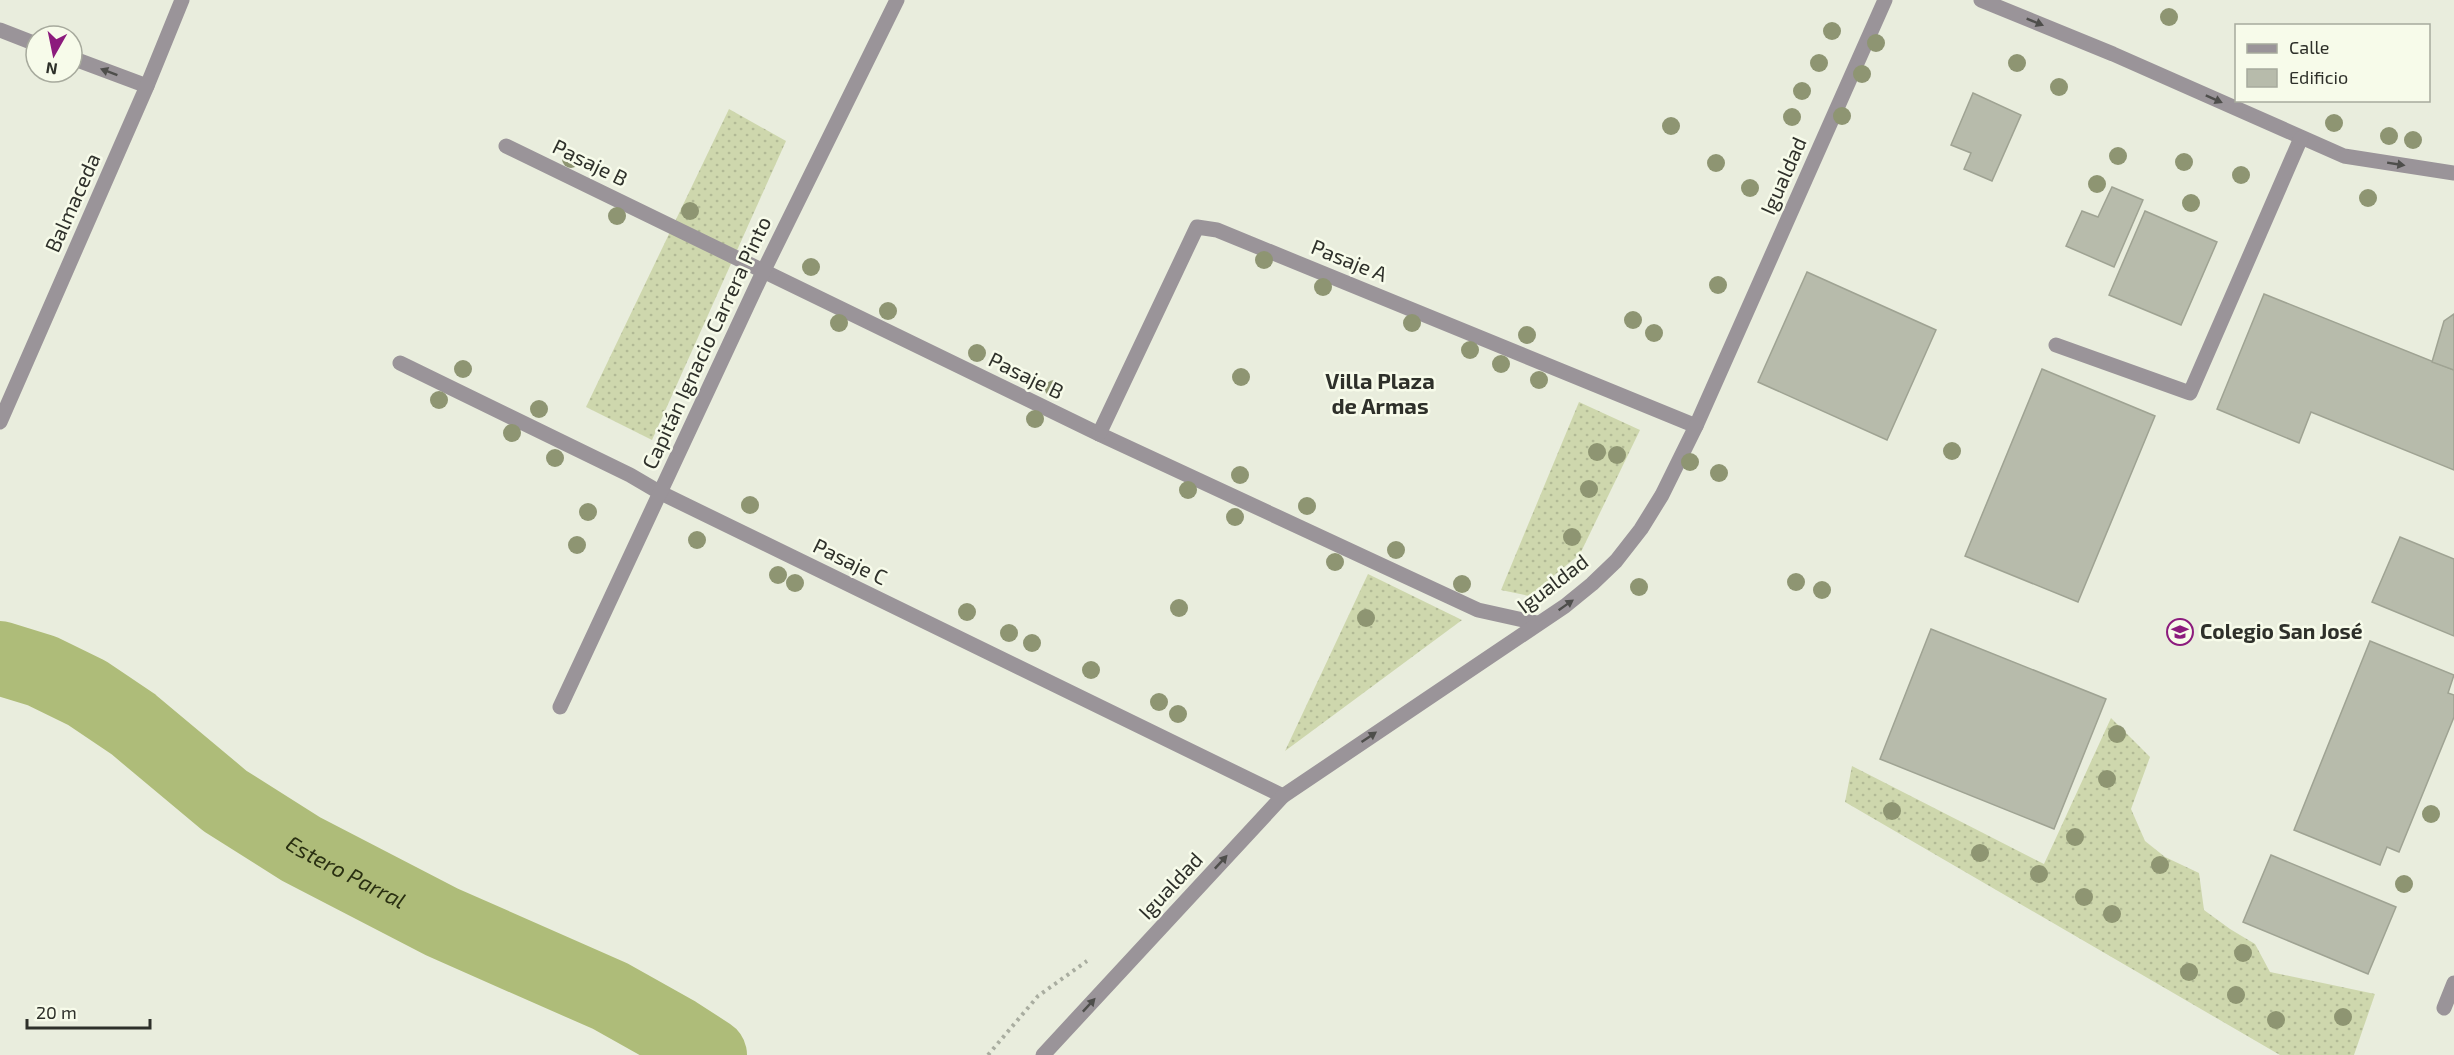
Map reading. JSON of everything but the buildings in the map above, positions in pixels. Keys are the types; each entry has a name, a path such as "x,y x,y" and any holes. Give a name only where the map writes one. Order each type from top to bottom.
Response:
{"street":[{"name":"Balmaceda","path":"0,422 147,86 182,0"},
{"name":"Capitán Ignacio Carrera Pinto","path":"560,708 763,272 897,0"},
{"name":"Igualdad","path":"1046,1052 1283,796 1565,606 1616,561 1641,529 1662,495 1696,426 1885,0"},
{"path":"1981,0 2113,54 2344,156 2454,173"},
{"path":"0,30 24,39"},
{"path":"84,62 147,86"},
{"path":"2056,345 2190,393 2301,138"},
{"name":"Pasaje B","path":"506,146 1099,434 1478,610 1537,623"},
{"name":"Pasaje A","path":"1099,434 1197,227 1217,230 1696,426"},
{"name":"Pasaje C","path":"400,363 1283,796"},
{"path":"2444,1008 2454,983"}],"path":[{"path":"988,1055 1038,996 1089,960"}],"green space":[{"path":"729,109 786,141 652,440 586,407"},
{"path":"1579,402 1640,430 1580,554 1529,596 1501,590"},
{"path":"1368,574 1462,620 1285,751"},
{"path":"2111,718 2150,757 2131,809 2145,841 2165,857 2199,873 2204,910 2255,944 2270,972 2375,994 2354,1055 2280,1055 1845,802 1852,766 2044,864"}],"waterway":[{"name":"Estero Parral","path":"0,658 42,671 87,693 133,724 225,801 301,849 442,922 610,996 710,1055"}],"place":[{"name":"Colegio San José","path":"2180,632"}],"district":[{"name":"Villa Plaza de Armas","path":"1380,394"}]}
